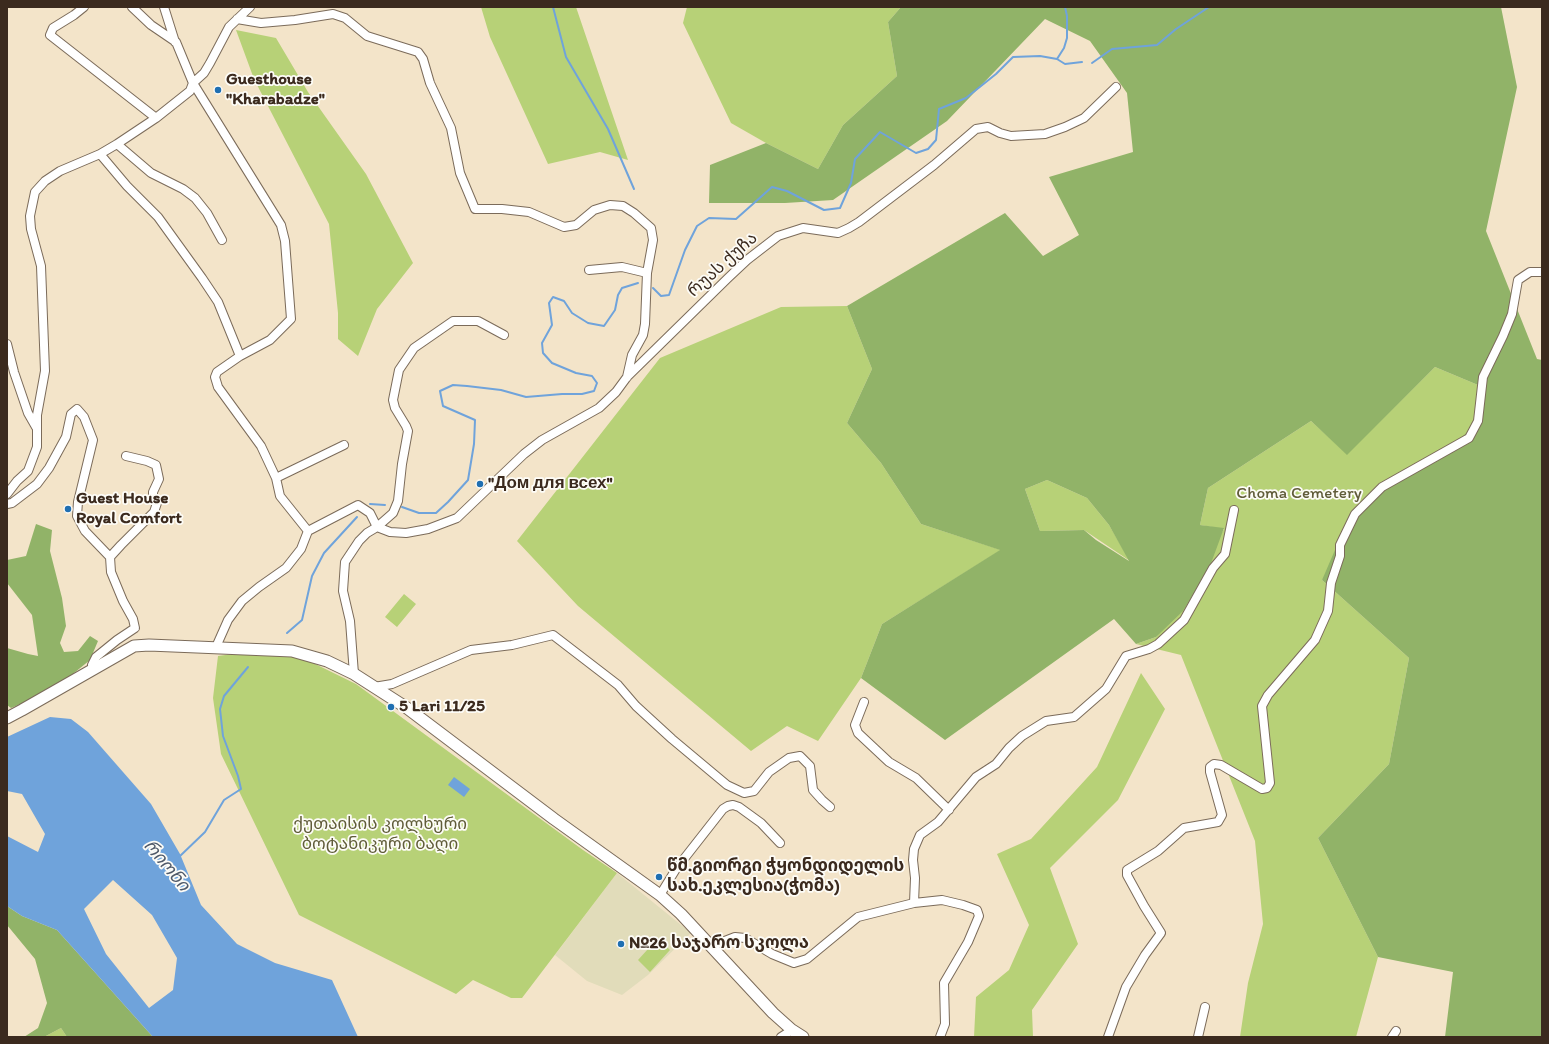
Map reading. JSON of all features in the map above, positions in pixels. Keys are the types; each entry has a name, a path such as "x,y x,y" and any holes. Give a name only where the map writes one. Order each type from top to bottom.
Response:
{"main road":[{"path":"7,718 134,646 149,645 292,650 328,661 354,674 407,708 554,819 660,895 712,946 773,1013 792,1030 803,1037"}],"street":[{"path":"84,7 53,28 50,35 156,118"},
{"path":"132,7 151,25 176,42"},
{"path":"164,7 171,30 193,83 281,225 285,240 291,319 270,340 240,356 217,372 215,377 218,387 261,446 276,478 280,496 308,531"},
{"path":"7,494 17,481 28,471 37,447 37,415 45,371 41,266 31,229 30,216 35,192 45,181 60,171 100,154 117,144 156,118 190,91 193,83 204,73 229,27 250,7"},
{"path":"237,18 261,23 296,20 333,14 345,18 367,36 418,52 423,59 430,83 451,128 460,173 475,209 502,209 529,212 564,227 576,225 594,210 605,206 623,206 634,213 651,228 653,240 647,273 645,324 643,335 632,355 627,377"},
{"name":"რუას ქუჩა","path":"378,527 390,532 406,533 428,529 457,518 524,454 542,440 599,408 616,392 627,377 728,278 747,260 778,236 803,228 838,232 850,228 934,164 976,129 988,127 1000,133 1011,136 1044,134 1065,127 1084,118 1116,87"},
{"path":"117,144 151,173 183,189 195,198 207,214 222,240"},
{"path":"100,154 127,186 158,217 202,278 218,302 240,356"},
{"path":"589,270 622,267 647,273"},
{"path":"1108,1037 1126,987 1145,955 1161,933 1127,875 1127,870 1158,851 1184,828 1218,822 1222,815 1210,772 1210,767 1214,764 1221,764 1262,789 1267,788 1270,783 1262,706 1268,695 1314,640 1328,612 1330,583 1340,556 1340,545 1355,514 1382,487 1469,438 1474,432 1478,421 1483,377 1512,314 1518,280 1530,272 1542,272"},
{"path":"354,674 350,621 343,591 346,562 359,541 367,533 378,527 393,514 398,501 402,464 408,431 394,408 393,400 399,370 414,348 453,321 478,321 504,335"},
{"path":"7,344 14,372 28,413 36,427"},
{"path":"7,504 12,503 37,484 45,474 66,437 71,414 77,409 84,417 93,440 78,502 77,516 85,531 110,557 111,572 123,601 133,619 135,628 96,657 92,665 93,669"},
{"path":"276,478 344,445"},
{"path":"110,557 154,512 157,503 153,500 153,492 159,479 156,466 147,461 126,456"},
{"path":"216,647 228,620 242,600 286,568 302,549 308,531 358,505 370,514 378,527"},
{"path":"914,904 915,878 913,860 914,849 920,835 938,822 976,777 996,764 1009,748 1022,736 1046,721 1074,717 1106,689 1126,656 1153,646 1184,620 1213,568 1225,554 1234,510"},
{"path":"374,687 392,684 471,650 512,645 553,635 618,685 636,706 672,739 727,785 744,793 754,791 770,772 789,758 800,756 810,766 813,790 830,807"},
{"path":"864,702 855,725 858,733 889,762 916,778 949,810"},
{"path":"660,895 676,869 723,809 728,806 733,805 739,807 761,823 780,843"},
{"path":"712,946 735,937 744,938 772,954 794,963 808,959 858,917 914,904 942,900 977,910 979,916 968,942 944,983 944,1024 940,1037"},
{"path":"1198,1037 1205,1007"},
{"path":"781,1037 792,1030"}],"shaded area":[{"name":"№26 საჯარო სკოლა","path":"617,873 691,933 648,975 622,995 587,981 555,955"}],"green space":[{"path":"481,7 576,7 628,160 600,152 548,164 490,37"},
{"path":"687,7 901,7 888,22 897,76 843,125 818,169 766,143 731,123 683,23"},
{"path":"901,7 1501,7 1517,87 1486,231 1537,359 1542,360 1542,1037 1445,1037 1453,972 1378,957 1318,838 1389,764 1409,658 1322,580 1351,513 1379,485 1458,440 1469,431 1476,417 1478,385 1435,367 1347,455 1311,421 1208,488 1200,525 1224,528 1210,566 1183,611 1156,637 1136,644 1114,619 945,740 861,678 882,624 1000,550 921,524 881,463 847,423 872,369 847,306 1005,213 1043,256 1079,235 1049,177 1133,152 1127,93 1090,41 1045,19 947,121 833,200 785,203 709,203 710,165 766,143 818,169 843,125 897,76 888,22","holes":["1047,480 1087,498 1109,525 1129,561 1096,540 1084,530 1040,531 1025,489"]},
{"path":"236,30 276,38 308,92 366,174 413,263 377,309 358,356 338,339 338,313 329,224 254,79"},
{"path":"847,306 872,369 847,423 881,463 921,524 1001,550 882,624 861,678 818,741 787,726 751,751 578,606 517,541 660,358 781,307"},
{"name":"Choma Cemetery","path":"1435,367 1478,385 1476,417 1469,431 1322,580 1409,658 1389,764 1318,838 1378,957 1356,1037 1240,1037 1248,983 1263,924 1255,841 1181,655 1136,644 1156,637 1224,529 1200,525 1208,488 1311,421 1347,454"},
{"path":"1047,480 1087,498 1109,525 1130,561 1084,530 1040,531 1025,489"},
{"path":"36,524 52,530 50,551 62,598 66,626 60,643 64,652 78,651 90,636 98,641 90,660 63,682 40,696 11,708 7,705 7,648 38,656 32,615 7,583 7,560 26,556"},
{"path":"404,594 416,604 397,627 385,617"},
{"name":"ქუთაისის კოლხური ბოტანიკური ბაღი","path":"247,652 303,658 356,684 583,850 617,873 522,998 511,998 473,980 456,994 299,915 221,754 213,698 218,656"},
{"path":"1141,673 1165,709 1118,800 1050,868 1078,944 1032,1010 1033,1037 974,1037 976,997 1009,970 1029,925 997,854 1031,839 1097,767"},
{"path":"7,906 22,916 57,930 153,1037 67,1037 61,1028 44,1037 24,1037 38,1028 47,1003 35,959 7,925"},
{"path":"658,938 670,950 650,972 638,960"},
{"path":"61,1028 67,1037 44,1037"}],"water":[{"name":"რიონი","path":"50,717 71,719 88,732 151,804 180,854 201,905 237,944 275,963 332,980 358,1037 153,1037 57,930 22,916 7,906 7,836 38,852 45,834 22,794 7,791 7,737","holes":["113,880 152,915 177,958 173,990 149,1008 106,954 84,909"]},
{"path":"454,777 470,789 464,797 448,785"}],"waterway":[{"path":"553,7 566,57 608,129 634,189"},
{"path":"653,288 661,296 669,295 685,250 697,226 709,218 736,219 772,187 787,191 824,210 840,208 851,183 855,159 880,132 916,153 928,149 936,140 939,109 966,98 996,74 1013,57 1040,56 1057,59 1064,48 1067,38 1067,16 1065,7"},
{"path":"1092,63 1112,49 1157,45 1176,29 1209,7"},
{"path":"1057,59 1065,64 1082,62"},
{"path":"402,507 419,513 436,513 468,480 474,444 475,420 443,406 440,391 453,385 501,390 526,397 582,394 594,391 597,383 592,376 576,373 552,363 543,353 542,343 552,325 549,303 553,297 564,301 572,313 588,323 604,326 615,310 618,295 622,288 638,283"},
{"path":"370,504 385,505"},
{"path":"287,633 302,620 312,576 324,553 357,517"},
{"name":"რიონი","path":"179,857 205,832 224,800 241,789 238,776 223,736 220,709 224,696 248,667"}],"place":[{"name":"Guesthouse \"Kharabadze\"","path":"218,90"},
{"name":"\"Дом для всех\"","path":"480,484"},
{"name":"Guest House Royal Comfort","path":"68,509"},
{"name":"5 Lari 11/25","path":"391,707"},
{"name":"წმ.გიორგი ჭყონდიდელის სახ.ეკლესია(ჭომა)","path":"659,877"},
{"name":"№26 საჯარო სკოლა","path":"621,944"}]}
